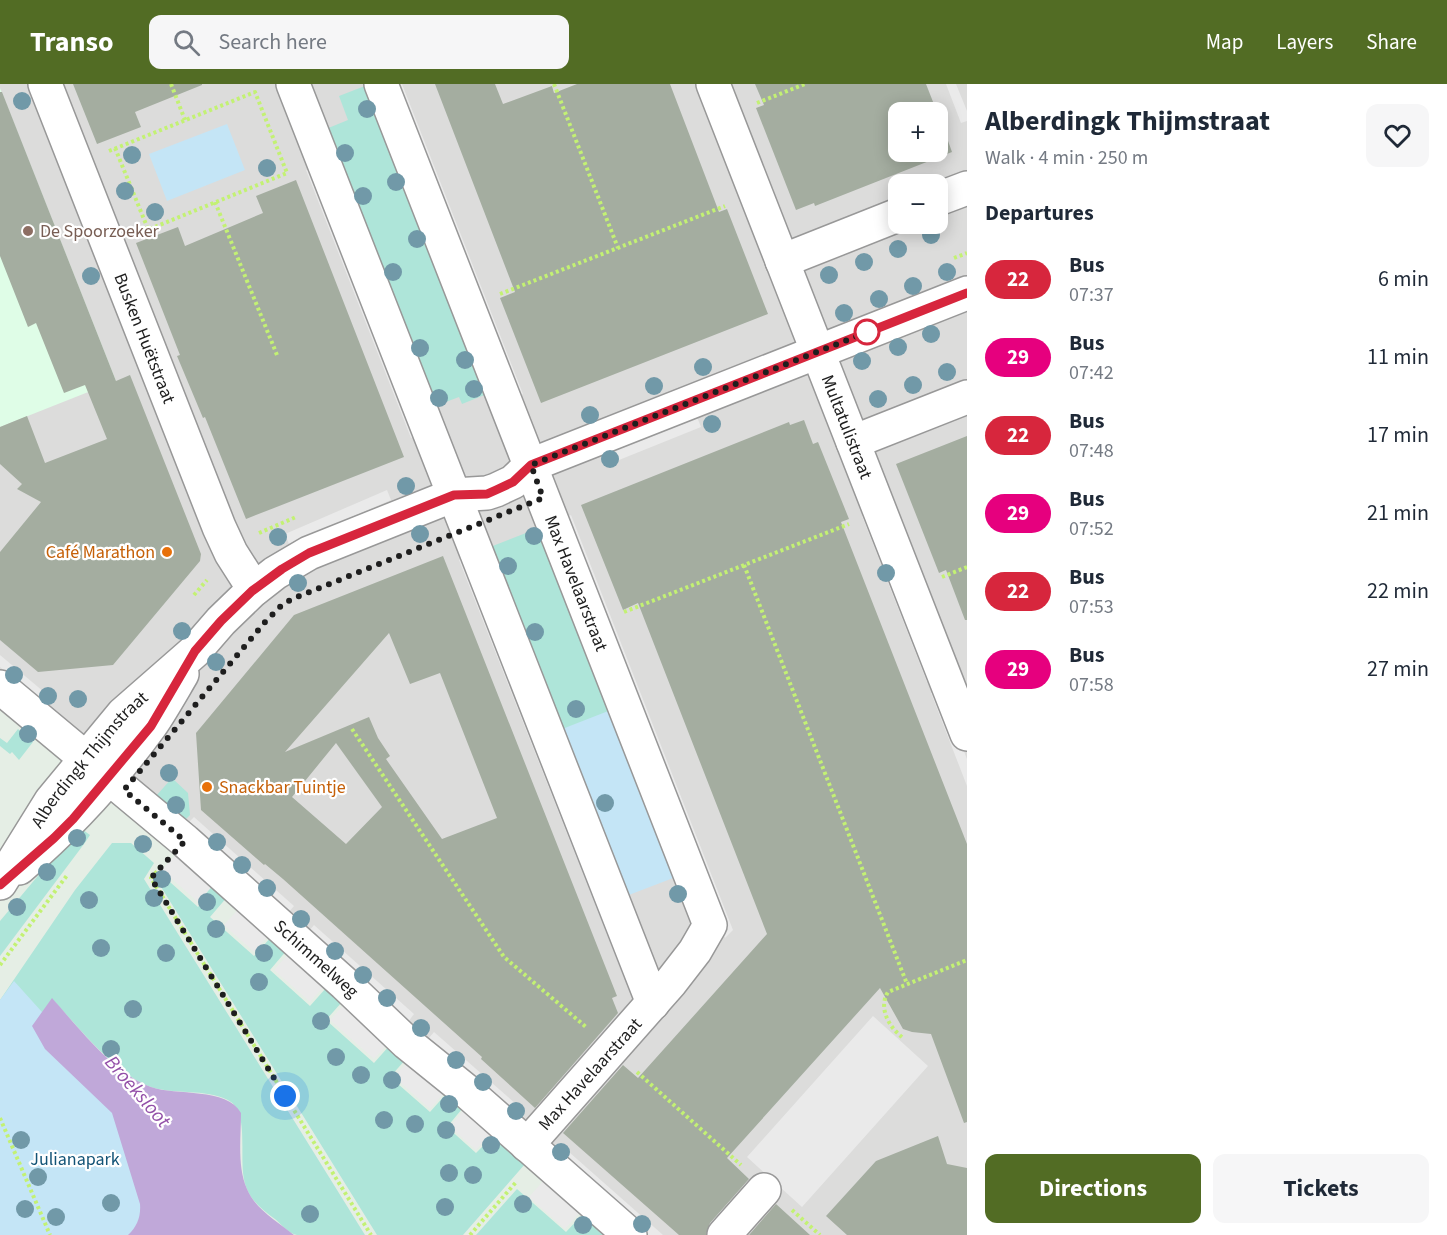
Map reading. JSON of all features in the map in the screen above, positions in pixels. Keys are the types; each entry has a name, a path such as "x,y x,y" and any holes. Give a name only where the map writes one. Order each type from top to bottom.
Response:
{"street":[{"name":"Busken Huëtstraat","path":"45,84 219,527 229,548 255,589"},
{"name":"Max Havelaarstraat","path":"293,84 653,1003"},
{"name":"Max Havelaarstraat","path":"381,84 710,925 684,966 534,1150"},
{"name":"Multatulistraat","path":"713,84 967,734"},
{"path":"948,195 967,188"},
{"path":"782,261 888,219"},
{"name":"Alberdingk Thijmstraat","path":"0,884 66,827 97,768 151,726 195,651 221,621 255,589 292,562 309,553 454,495 487,494 513,482 531,465 967,293"},
{"path":"853,442 967,397"},
{"name":"Schimmelweg","path":"0,687 185,841 345,984 407,1043 464,1089 630,1235"},
{"path":"724,1235 765,1187"}],"path":[{"path":"171,84 184,120"},
{"path":"554,84 618,248"},
{"path":"764,100 805,84"},
{"path":"76,164 255,92 287,173 108,245"},
{"path":"115,148 148,229"},
{"path":"215,202 277,355"},
{"path":"514,288 710,212"},
{"path":"641,605 832,531"},
{"path":"744,565 907,984"},
{"path":"950,574 967,567"},
{"path":"352,729 504,957 590,1030"},
{"path":"185,841 151,878 371,1235"},
{"path":"0,964 72,868"},
{"path":"902,1037 889,1023 884,1001 890,991 967,960"},
{"path":"642,1076 820,1235"},
{"path":"0,1118 50,1235"},
{"path":"470,1235 534,1150"}],"shaded area":[{"path":"0,84 967,84 967,1235 645,1235 0,676"},
{"path":"370,84 492,392 462,404 459,397 430,408 321,131 348,120 339,96"},
{"path":"392,84 402,84 523,394 515,398"},
{"path":"946,84 956,84 967,111 967,121 961,123"},
{"name":"De Spoorzoeker","path":"0,88 116,381 0,427"},
{"path":"315,167 420,434 411,438 306,170"},
{"path":"697,417 701,427 619,460 615,450"},
{"path":"387,490 391,500 289,544 285,534"},
{"path":"871,513 967,759 967,786 931,693 938,690 934,680 927,682 887,580 894,577 890,566 883,569 862,516"},
{"path":"571,515 733,930 725,938 562,519"},
{"path":"544,526 656,810 597,833 485,549"},
{"path":"467,557 632,975 624,978 459,560"},
{"path":"0,655 44,692 39,698 0,667"},
{"path":"18,729 33,742 19,760 12,752 10,754 0,746 0,738 7,743"},
{"path":"172,778 188,793 190,815 184,821 156,796"},
{"path":"194,817 294,906 288,913 187,824"},
{"path":"79,827 90,835 0,956 0,921"},
{"path":"112,843 131,843 154,863 144,879 365,1235 297,1235 288,1231 259,1206 249,1194 244,1179 242,1130 237,1109 231,1102 205,1093 163,1090 140,1082 99,1050 52,999 32,1027 0,1000 75,890"},
{"path":"180,850 216,882 198,902 162,870"},
{"path":"161,874 198,907 202,902 200,900 214,884 228,896 210,917 254,956 272,936 287,950 270,970 310,1006 326,988 342,1002 326,1020 374,1063 390,1045 406,1059 390,1077 430,1112 446,1094 462,1109 447,1127 476,1153 493,1136 525,1164 463,1235 377,1235 158,882 157,879"},
{"path":"242,905 272,932 254,952 224,925"},
{"path":"314,925 414,1014 408,1022 308,932"},
{"path":"290,952 326,984 310,1002 274,970"},
{"path":"346,1002 390,1041 374,1059 330,1020"},
{"path":"873,1016 928,1066 802,1207 747,1157"},
{"path":"434,1032 517,1105 510,1112 428,1039"},
{"path":"410,1059 446,1091 430,1109 394,1077"},
{"path":"465,1108 492,1132 476,1150 450,1127"},
{"path":"569,1152 663,1235 648,1235 563,1159"},
{"path":"545,1179 581,1211 565,1229 529,1197"},
{"path":"517,1189 566,1232 582,1215 604,1235 476,1235"}],"green space":[{"path":"227,124 245,170 167,201 149,154"},
{"path":"616,708 681,875 621,898 557,731"},
{"name":"Julianapark","path":"14,981 42,1012 220,1235 0,1235 0,1000"}],"water":[{"name":"Broeksloot","path":"52,998 97,1049 137,1081 161,1090 213,1096 225,1099 234,1105 241,1113 241,1162 247,1189 261,1209 294,1235 128,1235 138,1221 140,1204 112,1113 45,1049 32,1026"}],"building":[{"path":"73,84 202,85 135,112 141,127 97,144"},
{"path":"435,84 495,84 503,104 552,86 554,93 577,84 670,84 719,212 727,209 768,314 541,403 500,298 515,292"},
{"path":"755,84 926,84 933,102 888,102 888,162 927,162 896,174 888,174 888,177 815,206 814,203 796,210 756,108 764,105"},
{"path":"0,92 2,92 116,381 130,375 201,554 200,561 113,665 38,672 0,640 0,552 41,502 17,489 22,484 0,464 0,427 27,416 45,463 107,439 85,385 64,393 36,323 28,327 0,256"},
{"path":"948,141 952,152 948,154"},
{"path":"296,180 404,457 246,519 205,417 203,418 177,356 180,355 136,243 178,227 185,246 263,213 256,196"},
{"path":"804,420 813,444 818,442 849,519 841,522 967,844 967,1122 964,1123 931,1034 903,1029 880,988 727,1158 749,1179 710,1223 706,1235 679,1235 563,1133 623,1065 638,1078 767,934 638,603 623,610 581,505 789,422 790,425"},
{"path":"967,436 967,620 965,620 946,570 939,573 896,464"},
{"path":"443,556 617,996 612,998 618,1013 535,1108 481,1059 482,1057 283,879 201,810 196,733 294,615","holes":["389,633 410,684 440,673 497,818 442,839 386,759 390,756 378,738 369,717 285,752","336,743 382,807 346,844 292,797"]},
{"path":"938,1136 947,1164 967,1168 967,1235 847,1235 826,1216 876,1161"},
{"path":"776,1204 810,1235 749,1235"}],"bus line":[{"name":"22","path":"0,885 66,827 151,726 195,651 221,621 244,597 292,562 454,495 487,494 513,482 531,465 967,293"}],"place":[{"name":"De Spoorzoeker","path":"28,231"},
{"name":"Café Marathon","path":"167,552"},
{"name":"Snackbar Tuintje","path":"207,787"}],"route":[{"path":"285,1096 151,878 185,841 124,790 265,622 281,606 292,599 543,498 531,465 875,329 867,332"}]}
